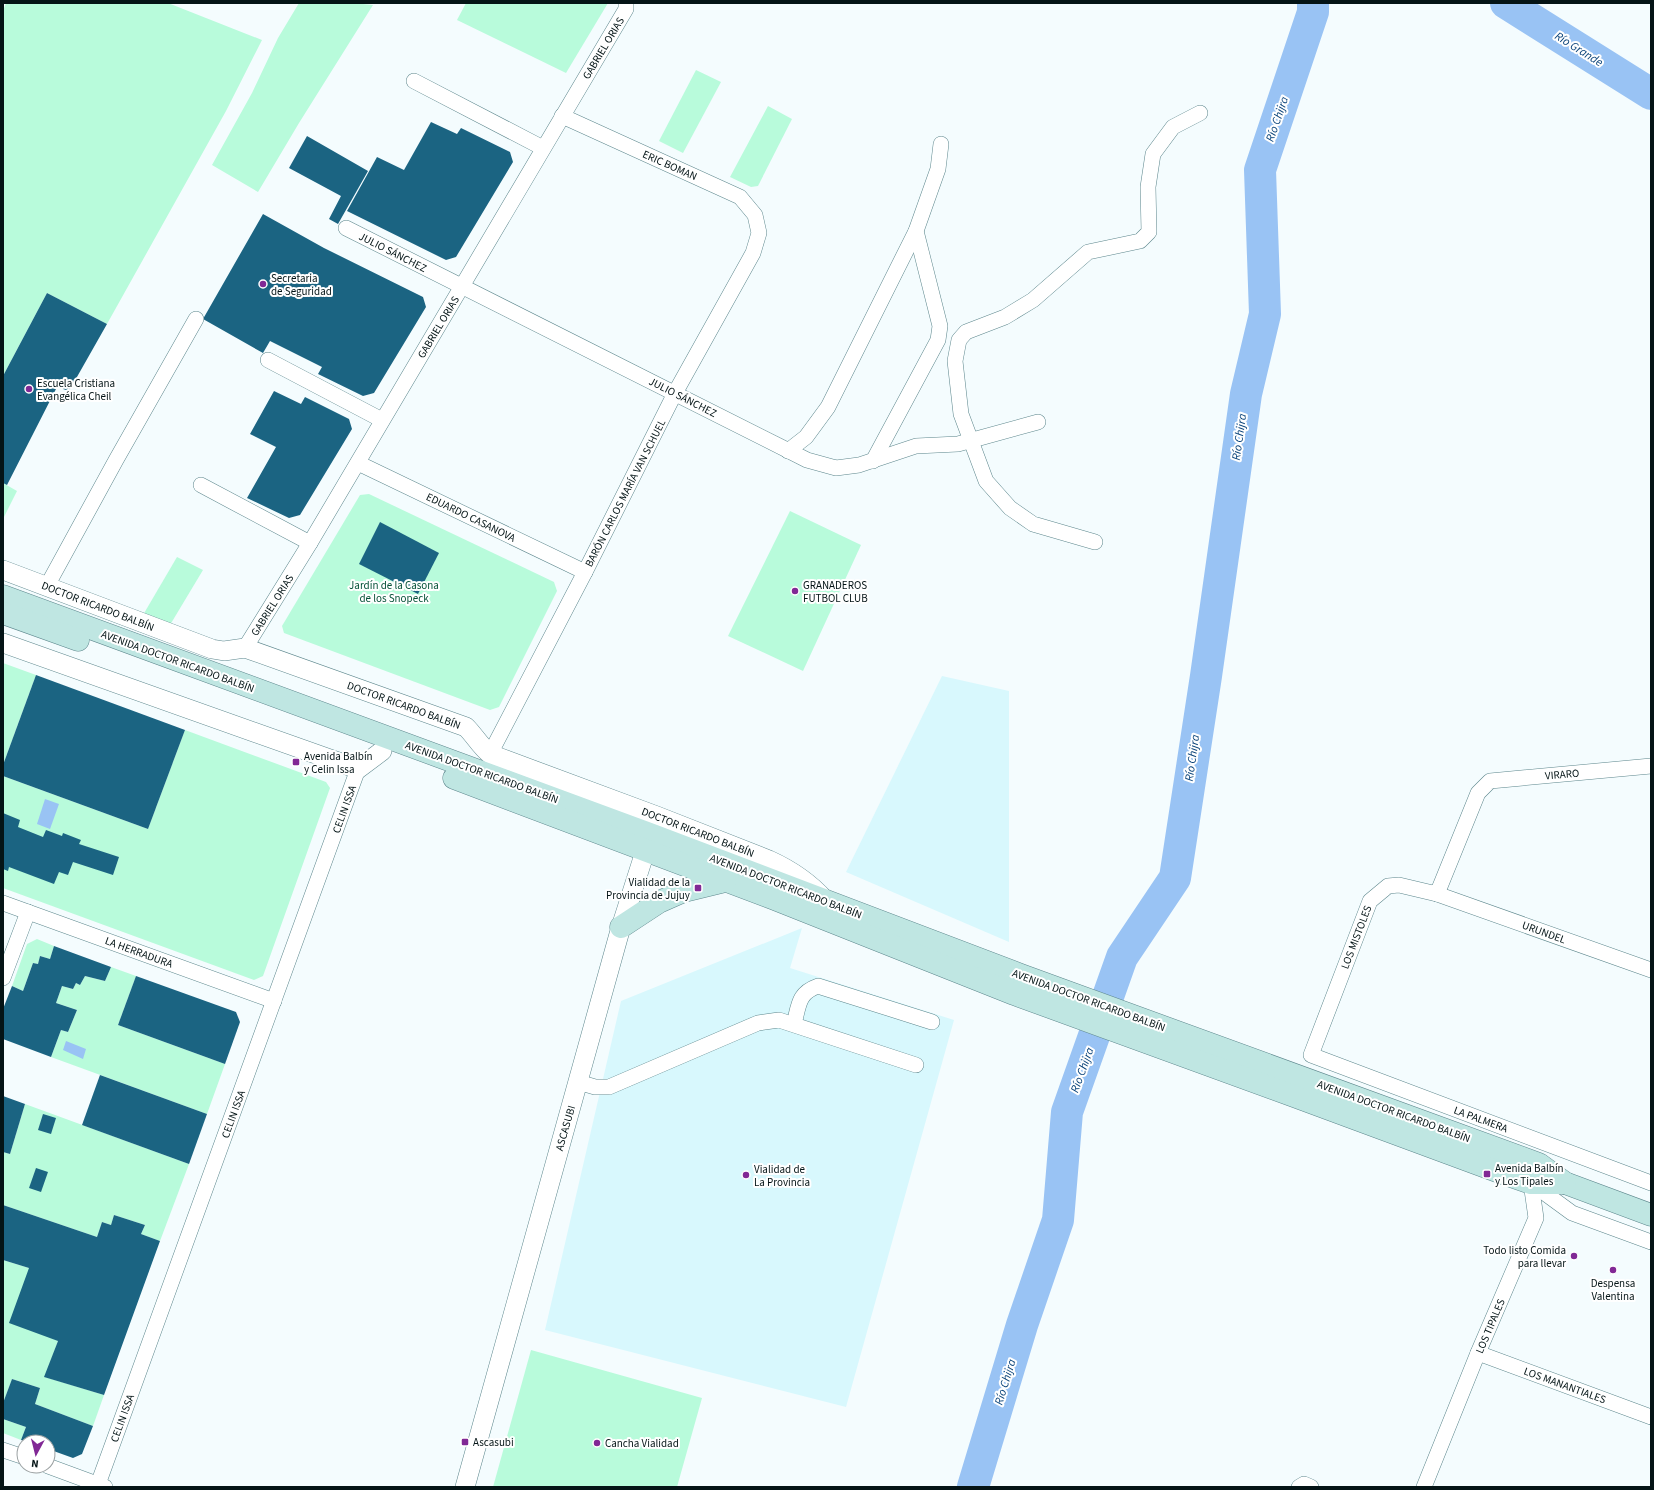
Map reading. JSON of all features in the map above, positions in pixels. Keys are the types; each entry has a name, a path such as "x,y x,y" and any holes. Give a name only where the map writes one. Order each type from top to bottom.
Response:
{"main road":[{"name":"AVENIDA DOCTOR RICARDO BALBÍN","path":"3,596 650,833 828,902 1018,985"},
{"name":"AVENIDA DOCTOR RICARDO BALBÍN","path":"3,613 382,750 650,833 725,881 1018,985 1535,1174 1565,1183 1651,1214"},
{"path":"621,927 659,902 684,891 725,881"}],"street":[{"name":"GABRIEL ORIAS","path":"245,648 310,543 462,288 626,9 626,3"},
{"path":"414,81 543,148"},
{"path":"1096,542 1033,524 1010,508 986,481 960,414 955,361 959,340 966,332 1005,317 1033,300 1088,252 1140,241 1149,232 1148,187 1153,154 1173,127 1200,113"},
{"name":"ERIC BOMAN","path":"562,116 740,197 755,215 759,233"},
{"path":"788,451 806,437 828,407 916,231 938,169 941,144"},
{"name":"JULIO SÁNCHEZ","path":"346,228 462,288 807,460 836,468 859,465 873,462 916,446 958,444 1038,422"},
{"path":"873,462 938,340 940,326 916,231"},
{"name":"BARÓN CARLOS MARÍA VAN SCHUEL","path":"490,754 585,572 675,393 753,253 759,233"},
{"path":"47,586 196,319"},
{"path":"938,340 959,340"},
{"path":"268,360 382,420"},
{"name":"EDUARDO CASANOVA","path":"358,462 585,572"},
{"path":"201,485 310,543"},
{"name":"DOCTOR RICARDO BALBÍN","path":"3,570 212,649 224,651 245,648 466,727 481,746 490,754 650,833"},
{"path":"3,643 358,769 382,750"},
{"name":"VIRARO","path":"1437,894 1478,792 1490,781 1651,766"},
{"name":"CELIN ISSA","path":"100,1486 358,769"},
{"name":"ASCASUBI","path":"465,1487 621,927 650,833"},
{"name":"LOS MISTOLES","path":"1311,1055 1370,901 1388,886 1400,885 1437,894"},
{"name":"URUNDEL","path":"1437,894 1651,970"},
{"name":"LA HERRADURA","path":"3,903 274,1001"},
{"path":"3,978 28,912"},
{"path":"794,1024 802,997 808,990 818,986 932,1022"},
{"path":"578,1082 595,1086 609,1087 758,1022 779,1020 916,1066"},
{"name":"LA PALMERA","path":"1311,1055 1651,1183"},
{"path":"1535,1174 1572,1213 1651,1242"},
{"name":"LOS TIPALES","path":"1424,1487 1478,1353 1536,1218 1535,1174"},
{"name":"LOS MANANTIALES","path":"1478,1353 1651,1417"},
{"path":"3,1450 16,1454"},
{"path":"56,1469 100,1486"},
{"path":"1299,1487 1304,1484 1311,1487"}],"shaded area":[{"path":"942,676 1009,691 1009,942 846,872"},
{"name":"Vialidad de La Provincia","path":"802,928 790,968 954,1020 846,1407 545,1330 621,1001"}],"green space":[{"path":"6,3 168,3 262,40 226,111 107,324 47,293 3,376 3,11"},
{"path":"299,3 353,3 373,5 299,123 258,192 212,165 252,93 278,38"},
{"path":"466,3 608,3 566,73 457,20"},
{"path":"696,70 721,82 683,153 659,141"},
{"path":"768,106 792,119 758,186 751,187 730,177"},
{"path":"3,483 17,491 3,519"},
{"name":"Jardín de la Casona de los Snopeck","path":"369,494 554,582 557,591 499,707 490,710 284,633 282,626 360,495"},
{"name":"GRANADEROS FUTBOL CLUB","path":"790,511 861,545 803,671 728,636"},
{"path":"177,557 203,570 170,625 143,615"},
{"path":"3,663 36,675 3,765"},
{"path":"185,730 326,782 330,788 263,976 254,980 3,888 3,776 148,829"},
{"path":"37,939 54,946 50,959 40,956 38,964 33,963 23,991 12,986 27,944"},
{"path":"111,967 136,976 118,1025 225,1064 207,1114 51,1057 61,1030 68,1032 77,1010 56,1003 62,986 73,989 76,983 80,985 85,976 105,981"},
{"path":"25,1104 189,1164 160,1241 141,1234 145,1225 114,1215 111,1225 102,1222 97,1237 3,1205 3,1152 10,1154"},
{"path":"3,1260 29,1268 58,1341 45,1377 104,1395 93,1426 35,1404 40,1388 12,1379 3,1403"},
{"name":"Cancha Vialidad","path":"531,1350 702,1398 677,1487 493,1487"},
{"path":"3,1419 26,1427 23,1434 16,1434 16,1438 3,1433"}],"water":[{"path":"45,799 59,804 50,829 37,824"},
{"path":"66,1041 86,1049 83,1059 63,1050"}],"building":[{"path":"431,122 457,134 461,128 510,152 513,162 456,257 446,260 347,211 377,157 404,170"},
{"path":"307,136 368,171 338,224 329,219 341,196 289,168"},
{"path":"263,214 324,248 423,297 426,307 374,393 363,396 318,374 322,367 270,341 263,353 203,319"},
{"name":"Escuela Cristiana Evangélica Cheil","path":"47,293 107,324 69,391 57,387 7,485 3,483 3,376"},
{"path":"274,391 301,404 305,397 349,419 352,429 300,515 289,518 247,498 276,447 250,434"},
{"path":"380,522 439,553 418,594 359,564"},
{"path":"36,675 185,730 148,829 3,776 3,765"},
{"path":"3,813 20,820 18,827 43,837 46,830 62,836 63,833 81,840 79,844 119,857 113,875 73,862 68,875 59,872 54,884 9,867 8,871 3,869"},
{"path":"54,946 111,967 105,981 85,976 80,985 76,983 73,989 62,986 56,1003 77,1010 68,1032 61,1030 51,1057 3,1039 3,1009 12,986 23,991 33,963 38,964 40,956 50,959"},
{"path":"136,976 236,1012 240,1022 225,1064 118,1025"},
{"path":"100,1075 207,1114 189,1164 82,1125"},
{"path":"3,1096 25,1104 10,1154 3,1152"},
{"path":"43,1114 56,1118 51,1134 38,1130"},
{"path":"36,1168 48,1172 41,1192 29,1188"},
{"path":"3,1205 97,1237 102,1222 111,1225 114,1215 145,1225 141,1234 160,1241 104,1395 44,1377 58,1341 9,1323 29,1268 3,1260"},
{"path":"12,1379 40,1388 35,1404 93,1426 82,1454 73,1458 56,1452 56,1434 23,1434 26,1427 3,1419 3,1403"}],"waterway":[{"name":"Río Chijra","path":"973,1487 1022,1325 1058,1220 1067,1112 1122,957 1175,878 1206,676 1246,394 1265,314 1260,170 1313,12 1313,3"},
{"name":"Río Grande","path":"1506,3 1651,94"}],"place":[{"name":"Secretaria de Seguridad","path":"263,284"},
{"name":"Escuela Cristiana Evangélica Cheil","path":"29,389"},
{"name":"GRANADEROS FUTBOL CLUB","path":"795,591"},
{"name":"Avenida Balbín y Celin Issa","path":"296,762"},
{"name":"Vialidad de la Provincia de Jujuy","path":"698,888"},
{"name":"Avenida Balbín y Los Tipales","path":"1487,1174"},
{"name":"Vialidad de La Provincia","path":"746,1175"},
{"name":"Todo listo Comida para llevar","path":"1574,1256"},
{"name":"Despensa Valentina","path":"1613,1270"},
{"name":"Ascasubi","path":"465,1442"},
{"name":"Cancha Vialidad","path":"597,1443"}]}
